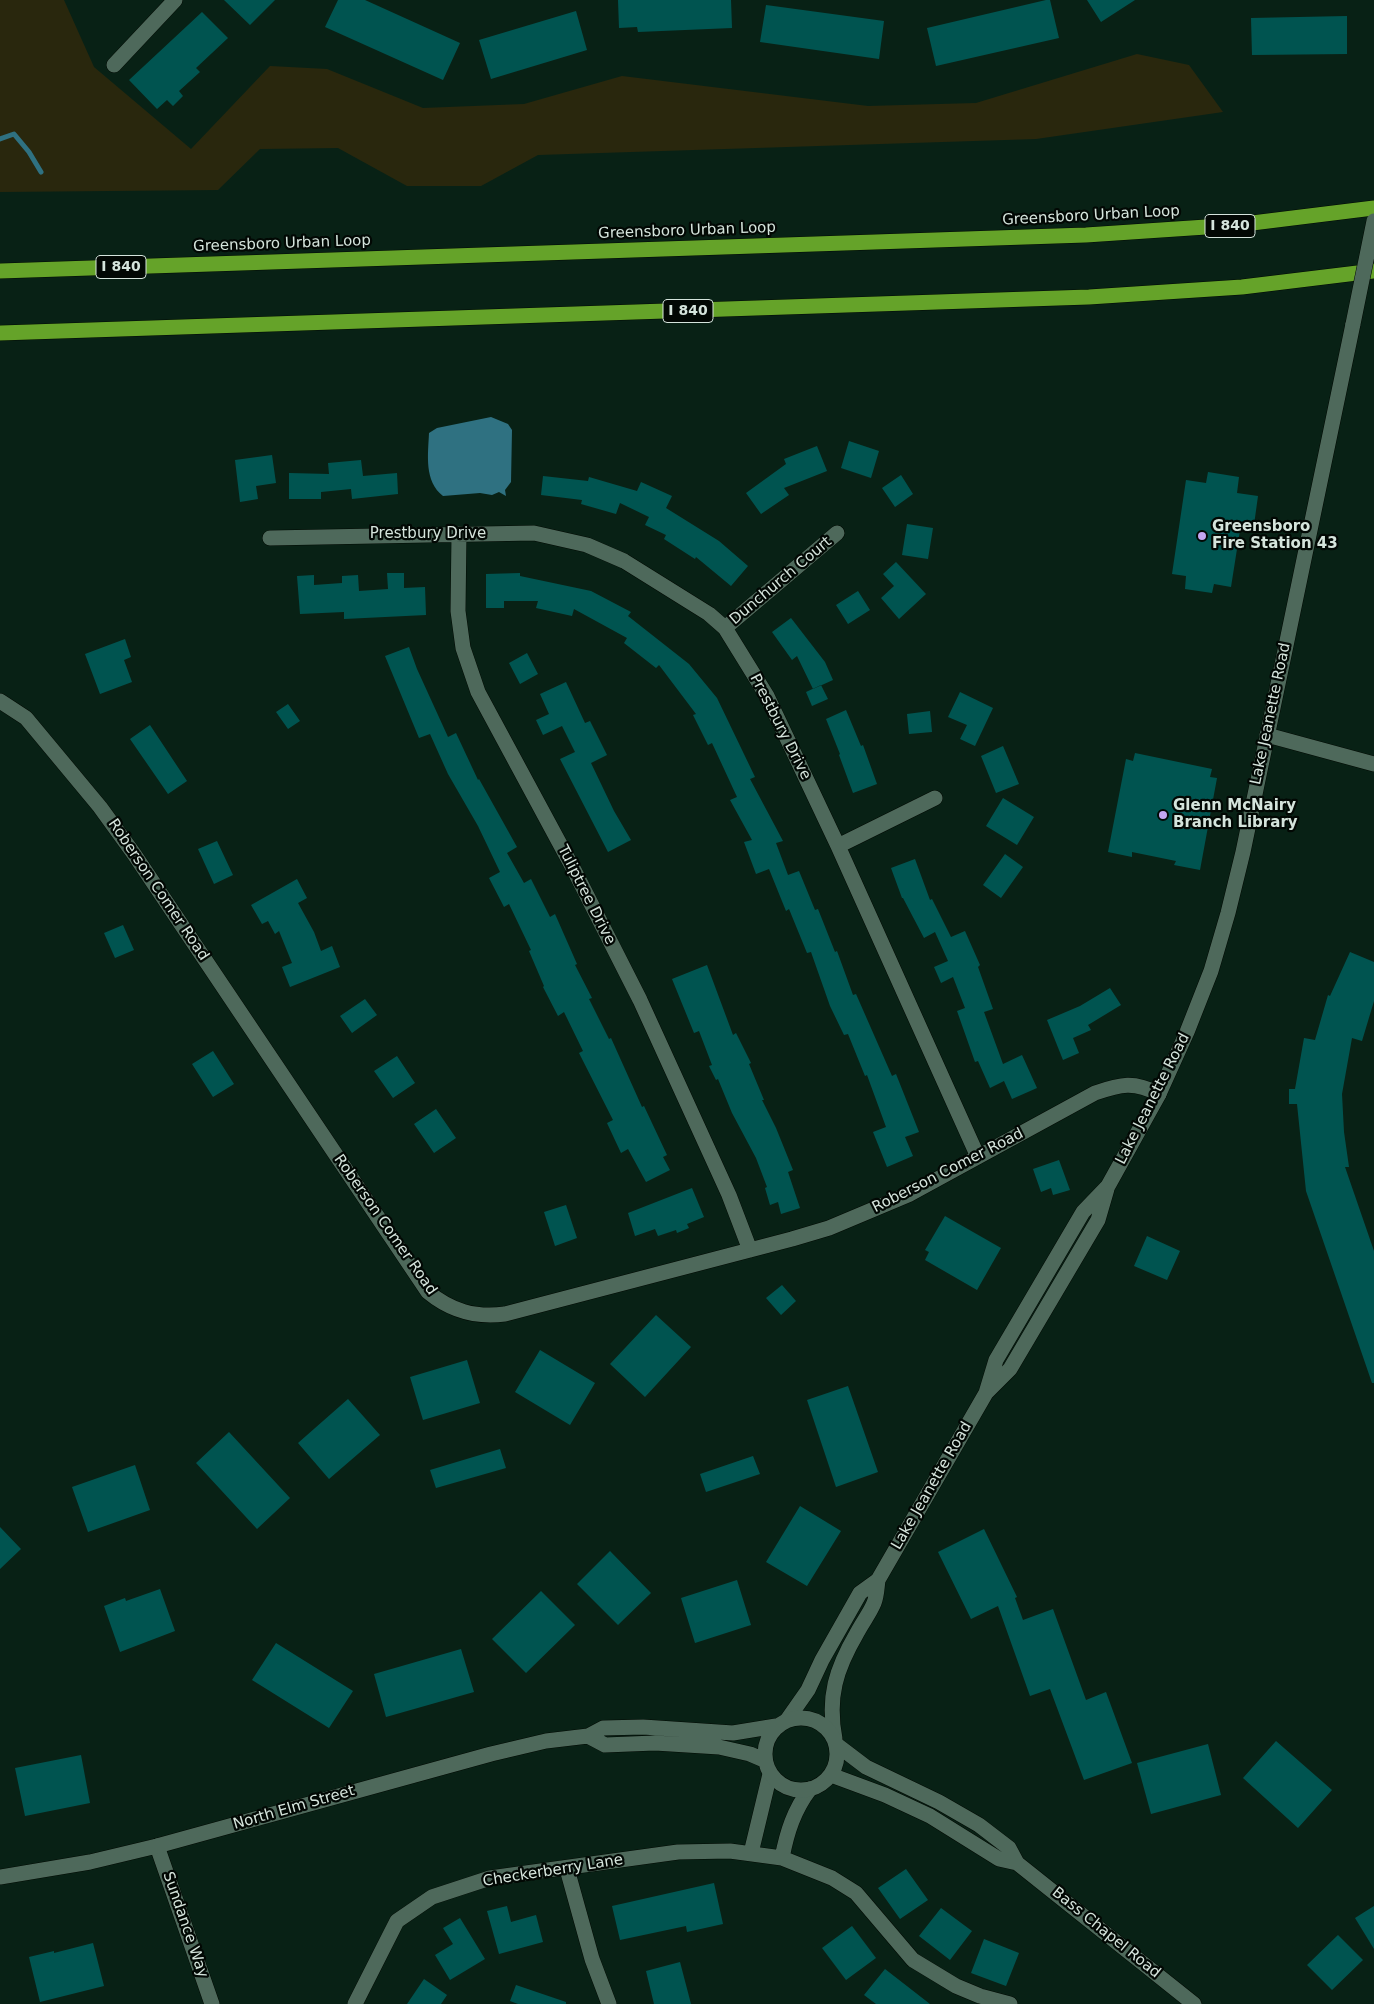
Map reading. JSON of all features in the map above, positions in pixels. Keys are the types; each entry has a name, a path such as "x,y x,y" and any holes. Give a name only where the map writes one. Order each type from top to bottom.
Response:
{"highway":[{"name":"Greensboro Urban Loop","path":"0,271 1086,236 1236,225 1374,208"},
{"name":"I 840","path":"0,333 1089,297 1242,287 1374,271"}],"street":[{"path":"114,65 175,0"},
{"name":"Lake Jeanette Road","path":"836,1742 831,1715 832,1692 845,1655 875,1602 878,1580 986,1393 996,1360 1083,1212 1108,1186 1158,1094 1187,1032 1211,972 1243,852 1374,221"},
{"name":"Prestbury Drive","path":"270,538 534,533 587,545 624,561 709,614 725,628 767,696 838,846 978,1157"},
{"name":"Dunchurch Court","path":"725,628 837,533"},
{"name":"Tuliptree Drive","path":"459,534 458,611 463,648 478,692 574,870 640,1000 729,1195 750,1250"},
{"name":"Roberson Comer Road","path":"0,701 26,718 100,807 134,854 428,1292 457,1311 470,1315 491,1316 505,1314 828,1228 910,1194 1095,1092 1126,1085 1143,1086 1158,1094"},
{"path":"1267,735 1374,764"},
{"path":"838,846 935,798"},
{"name":"Lake Jeanette Road","path":"782,1723 808,1690 822,1660 860,1593 878,1580"},
{"path":"798,1717 820,1722 836,1742 838,1755 836,1766 831,1775 822,1784 810,1789 788,1788 778,1782 770,1774 764,1760 766,1741 782,1723 798,1717"},
{"name":"North Elm Street","path":"0,1877 90,1862 158,1846 492,1754 546,1741 588,1736 603,1728 643,1727 733,1733 782,1723"},
{"name":"North Elm Street","path":"588,1736 605,1745 654,1743 719,1747 750,1754 764,1760"},
{"name":"Bass Chapel Road","path":"836,1742 866,1767 939,1802 979,1825 1009,1848 1017,1863 1194,2004"},
{"path":"751,1853 770,1774"},
{"name":"Bass Chapel Road","path":"831,1775 885,1795 930,1816 999,1859 1017,1863"},
{"path":"782,1858 786,1836 795,1812 810,1789"},
{"name":"Sundance Way","path":"158,1846 212,2004"},
{"name":"Checkerberry Lane","path":"355,2004 397,1921 432,1897 490,1878 678,1852 730,1851 782,1858 832,1878 856,1893 913,1960 956,1986 980,1996 1010,2004"},
{"path":"567,1868 592,1959 609,2004"}],"shaded area":[{"path":"0,0 64,0 94,67 191,149 270,66 327,69 423,108 524,104 622,76 868,106 976,103 1137,54 1189,65 1223,112 1036,139 538,155 481,186 407,186 338,148 260,149 218,190 0,192"}],"water":[{"path":"491,417 508,424 512,430 511,482 505,490 506,496 499,492 492,495 480,493 443,496 433,483 428,467 429,433 437,428"}],"building":[{"path":"224,0 275,0 250,25"},
{"path":"338,0 365,0 460,43 443,80 325,27"},
{"path":"618,0 731,0 732,28 638,32 637,27 619,28"},
{"path":"1050,0 1059,38 936,66 927,28"},
{"path":"1087,0 1135,0 1101,22"},
{"path":"766,5 884,21 879,59 760,42"},
{"path":"576,11 587,50 491,79 479,40"},
{"path":"202,12 228,38 196,68 200,72 179,91 183,96 173,106 167,100 157,109 129,80"},
{"path":"1347,16 1347,54 1252,55 1251,18"},
{"path":"849,441 879,451 871,478 841,468"},
{"path":"817,446 827,471 784,488 789,495 761,514 746,493 786,464 784,459"},
{"path":"272,455 276,483 256,486 258,499 240,502 235,460"},
{"path":"361,460 363,476 397,473 398,494 352,499 351,489 321,492 321,499 289,499 289,473 329,474 328,463"},
{"name":"Greensboro Fire Station 43","path":"1208,472 1239,477 1237,493 1258,496 1253,532 1240,530 1231,587 1214,584 1212,593 1185,589 1186,576 1172,574 1186,480 1206,483"},
{"path":"901,475 913,494 895,507 882,488"},
{"path":"543,476 588,481 589,477 637,491 641,482 672,496 666,508 719,541 748,566 731,586 696,557 695,559 664,539 666,535 645,525 649,517 620,503 616,514 581,504 582,500 541,495"},
{"path":"907,524 933,528 928,559 902,555"},
{"path":"896,562 926,594 899,619 881,598 894,586 883,574"},
{"path":"387,573 404,573 404,588 425,587 426,615 344,619 344,612 300,614 297,576 314,575 314,585 342,583 342,576 358,575 359,591 388,589"},
{"path":"520,573 520,576 591,591 631,612 628,616 689,664 717,698 755,777 750,779 783,841 776,843 788,875 799,871 815,910 818,909 835,952 837,951 853,995 856,994 892,1076 896,1074 919,1132 905,1137 913,1156 887,1167 873,1132 886,1127 867,1075 865,1076 848,1034 844,1035 830,1006 811,952 807,953 789,909 786,911 769,869 756,874 744,842 752,840 730,800 737,797 712,743 708,745 693,715 696,714 659,665 656,668 624,643 627,638 574,609 572,616 536,608 538,601 504,601 504,608 486,608 486,574"},
{"path":"858,591 870,610 848,624 836,605"},
{"path":"791,618 825,662 833,680 813,689 797,656 792,660 772,632"},
{"path":"125,639 131,657 124,660 132,682 100,694 85,654"},
{"path":"409,647 448,737 456,733 478,780 517,847 507,853 524,883 531,879 550,917 555,914 577,964 575,965 592,998 589,999 609,1039 611,1038 642,1107 644,1106 667,1155 663,1157 670,1170 646,1182 628,1149 621,1153 607,1123 613,1120 579,1053 583,1051 564,1012 558,1016 543,987 529,951 531,950 509,904 504,907 489,878 500,872 478,826 448,774 430,734 419,738 385,656"},
{"path":"527,653 538,674 520,684 509,663"},
{"path":"566,682 585,723 590,721 607,755 591,763 614,811 631,840 608,852 560,759 575,752 562,726 543,735 536,720 549,714 540,694"},
{"path":"821,685 828,699 812,706 806,692"},
{"path":"960,692 993,708 975,746 960,739 967,725 948,717"},
{"path":"288,704 300,721 288,729 276,712"},
{"path":"846,710 861,746 863,745 877,784 853,793 826,719"},
{"path":"930,711 932,732 909,734 907,714"},
{"path":"150,725 187,781 168,794 130,739"},
{"path":"1003,746 1019,784 996,793 981,756"},
{"name":"Glenn McNairy Branch Library","path":"1135,753 1212,769 1210,777 1217,778 1200,870 1174,865 1176,861 1132,852 1132,857 1108,852 1126,759 1133,761"},
{"path":"1003,798 1034,817 1017,845 986,826"},
{"path":"217,841 233,875 214,884 198,849"},
{"path":"1005,854 1023,867 1001,898 983,885"},
{"path":"915,859 930,900 932,899 951,937 965,931 980,965 978,967 993,1009 984,1012 1003,1064 1022,1055 1037,1088 1012,1099 1004,1081 990,1088 978,1061 975,1062 957,1011 965,1008 953,977 941,983 934,967 948,961 935,932 924,938 902,898 891,868"},
{"path":"297,879 307,898 298,903 314,932 321,951 332,946 340,967 290,987 282,967 292,963 279,931 275,934 268,921 262,924 251,905"},
{"path":"123,925 134,950 115,958 104,933"},
{"path":"1350,952 1374,962 1374,1001 1362,1041 1352,1038 1342,1094 1344,1132 1349,1167 1345,1167 1374,1251 1374,1383 1372,1383 1306,1191 1297,1104 1289,1104 1289,1089 1295,1089 1304,1038 1315,1040 1328,995 1330,996"},
{"path":"707,965 733,1035 736,1033 751,1063 749,1064 764,1100 762,1100 793,1170 788,1172 800,1208 781,1214 778,1202 770,1205 765,1188 767,1187 756,1158 732,1113 718,1079 716,1080 709,1066 712,1065 699,1031 694,1033 672,979"},
{"path":"1110,988 1121,1005 1088,1025 1091,1030 1073,1038 1079,1053 1063,1060 1047,1020 1080,1006"},
{"path":"365,999 377,1015 352,1033 340,1016"},
{"path":"213,1051 234,1084 213,1097 192,1064"},
{"path":"397,1056 415,1083 393,1098 374,1071"},
{"path":"436,1109 456,1138 434,1153 414,1124"},
{"path":"1059,1160 1070,1190 1053,1195 1051,1188 1041,1192 1033,1169"},
{"path":"692,1188 704,1217 687,1224 689,1228 677,1233 676,1230 658,1236 655,1229 635,1236 628,1213"},
{"path":"566,1205 577,1238 555,1246 544,1212"},
{"path":"945,1216 1001,1248 977,1290 925,1260 929,1252 925,1250"},
{"path":"1147,1236 1180,1251 1167,1280 1134,1266"},
{"path":"782,1285 796,1301 781,1315 766,1298"},
{"path":"656,1315 691,1347 645,1397 610,1364"},
{"path":"540,1350 595,1383 570,1425 515,1392"},
{"path":"467,1360 480,1403 423,1420 410,1377"},
{"path":"848,1386 878,1472 836,1487 807,1400"},
{"path":"348,1399 380,1435 329,1479 298,1443"},
{"path":"229,1432 290,1498 257,1529 196,1463"},
{"path":"500,1449 506,1468 436,1488 430,1470"},
{"path":"753,1456 760,1474 706,1492 700,1474"},
{"path":"135,1465 150,1510 88,1532 72,1487"},
{"path":"800,1506 841,1531 807,1586 766,1562"},
{"path":"0,1527 21,1549 0,1569"},
{"path":"984,1529 1017,1597 1015,1598 1023,1620 1053,1609 1086,1700 1106,1692 1132,1763 1084,1780 1050,1689 1030,1696 998,1606 971,1619 938,1552"},
{"path":"610,1551 651,1593 618,1625 577,1584"},
{"path":"737,1580 751,1625 695,1643 681,1598"},
{"path":"160,1589 175,1631 120,1652 104,1606 125,1598 126,1601"},
{"path":"541,1591 575,1625 526,1673 492,1639"},
{"path":"276,1643 353,1691 329,1728 252,1680"},
{"path":"461,1649 474,1692 386,1717 374,1674"},
{"path":"1276,1741 1332,1790 1298,1828 1243,1778"},
{"path":"1208,1744 1221,1795 1151,1814 1137,1763"},
{"path":"81,1755 90,1803 25,1816 15,1768"},
{"path":"906,1869 928,1900 900,1919 878,1888"},
{"path":"714,1883 723,1924 687,1932 686,1926 620,1940 612,1906"},
{"path":"507,1906 511,1922 536,1915 543,1942 499,1954 487,1911"},
{"path":"1374,1906 1374,1949 1355,1918"},
{"path":"941,1908 972,1931 950,1960 919,1936"},
{"path":"460,1918 485,1959 450,1980 435,1955 453,1944 443,1928"},
{"path":"852,1926 876,1958 846,1980 822,1948"},
{"path":"1338,1935 1363,1960 1332,1990 1307,1965"},
{"path":"984,1939 1019,1953 1006,1986 971,1973"},
{"path":"93,1943 104,1986 40,2002 29,1957"},
{"path":"680,1962 691,2004 654,2004 646,1971"},
{"path":"885,1969 930,2004 876,2004 864,1995"},
{"path":"424,1979 447,1995 441,2004 407,2004"},
{"path":"516,1985 566,2002 566,2004 518,2004 510,2001"}],"waterway":[{"path":"0,139 14,134 29,152 41,172"}],"place":[{"name":"Greensboro Fire Station 43","path":"1202,536"},
{"name":"Glenn McNairy Branch Library","path":"1163,815"}]}
